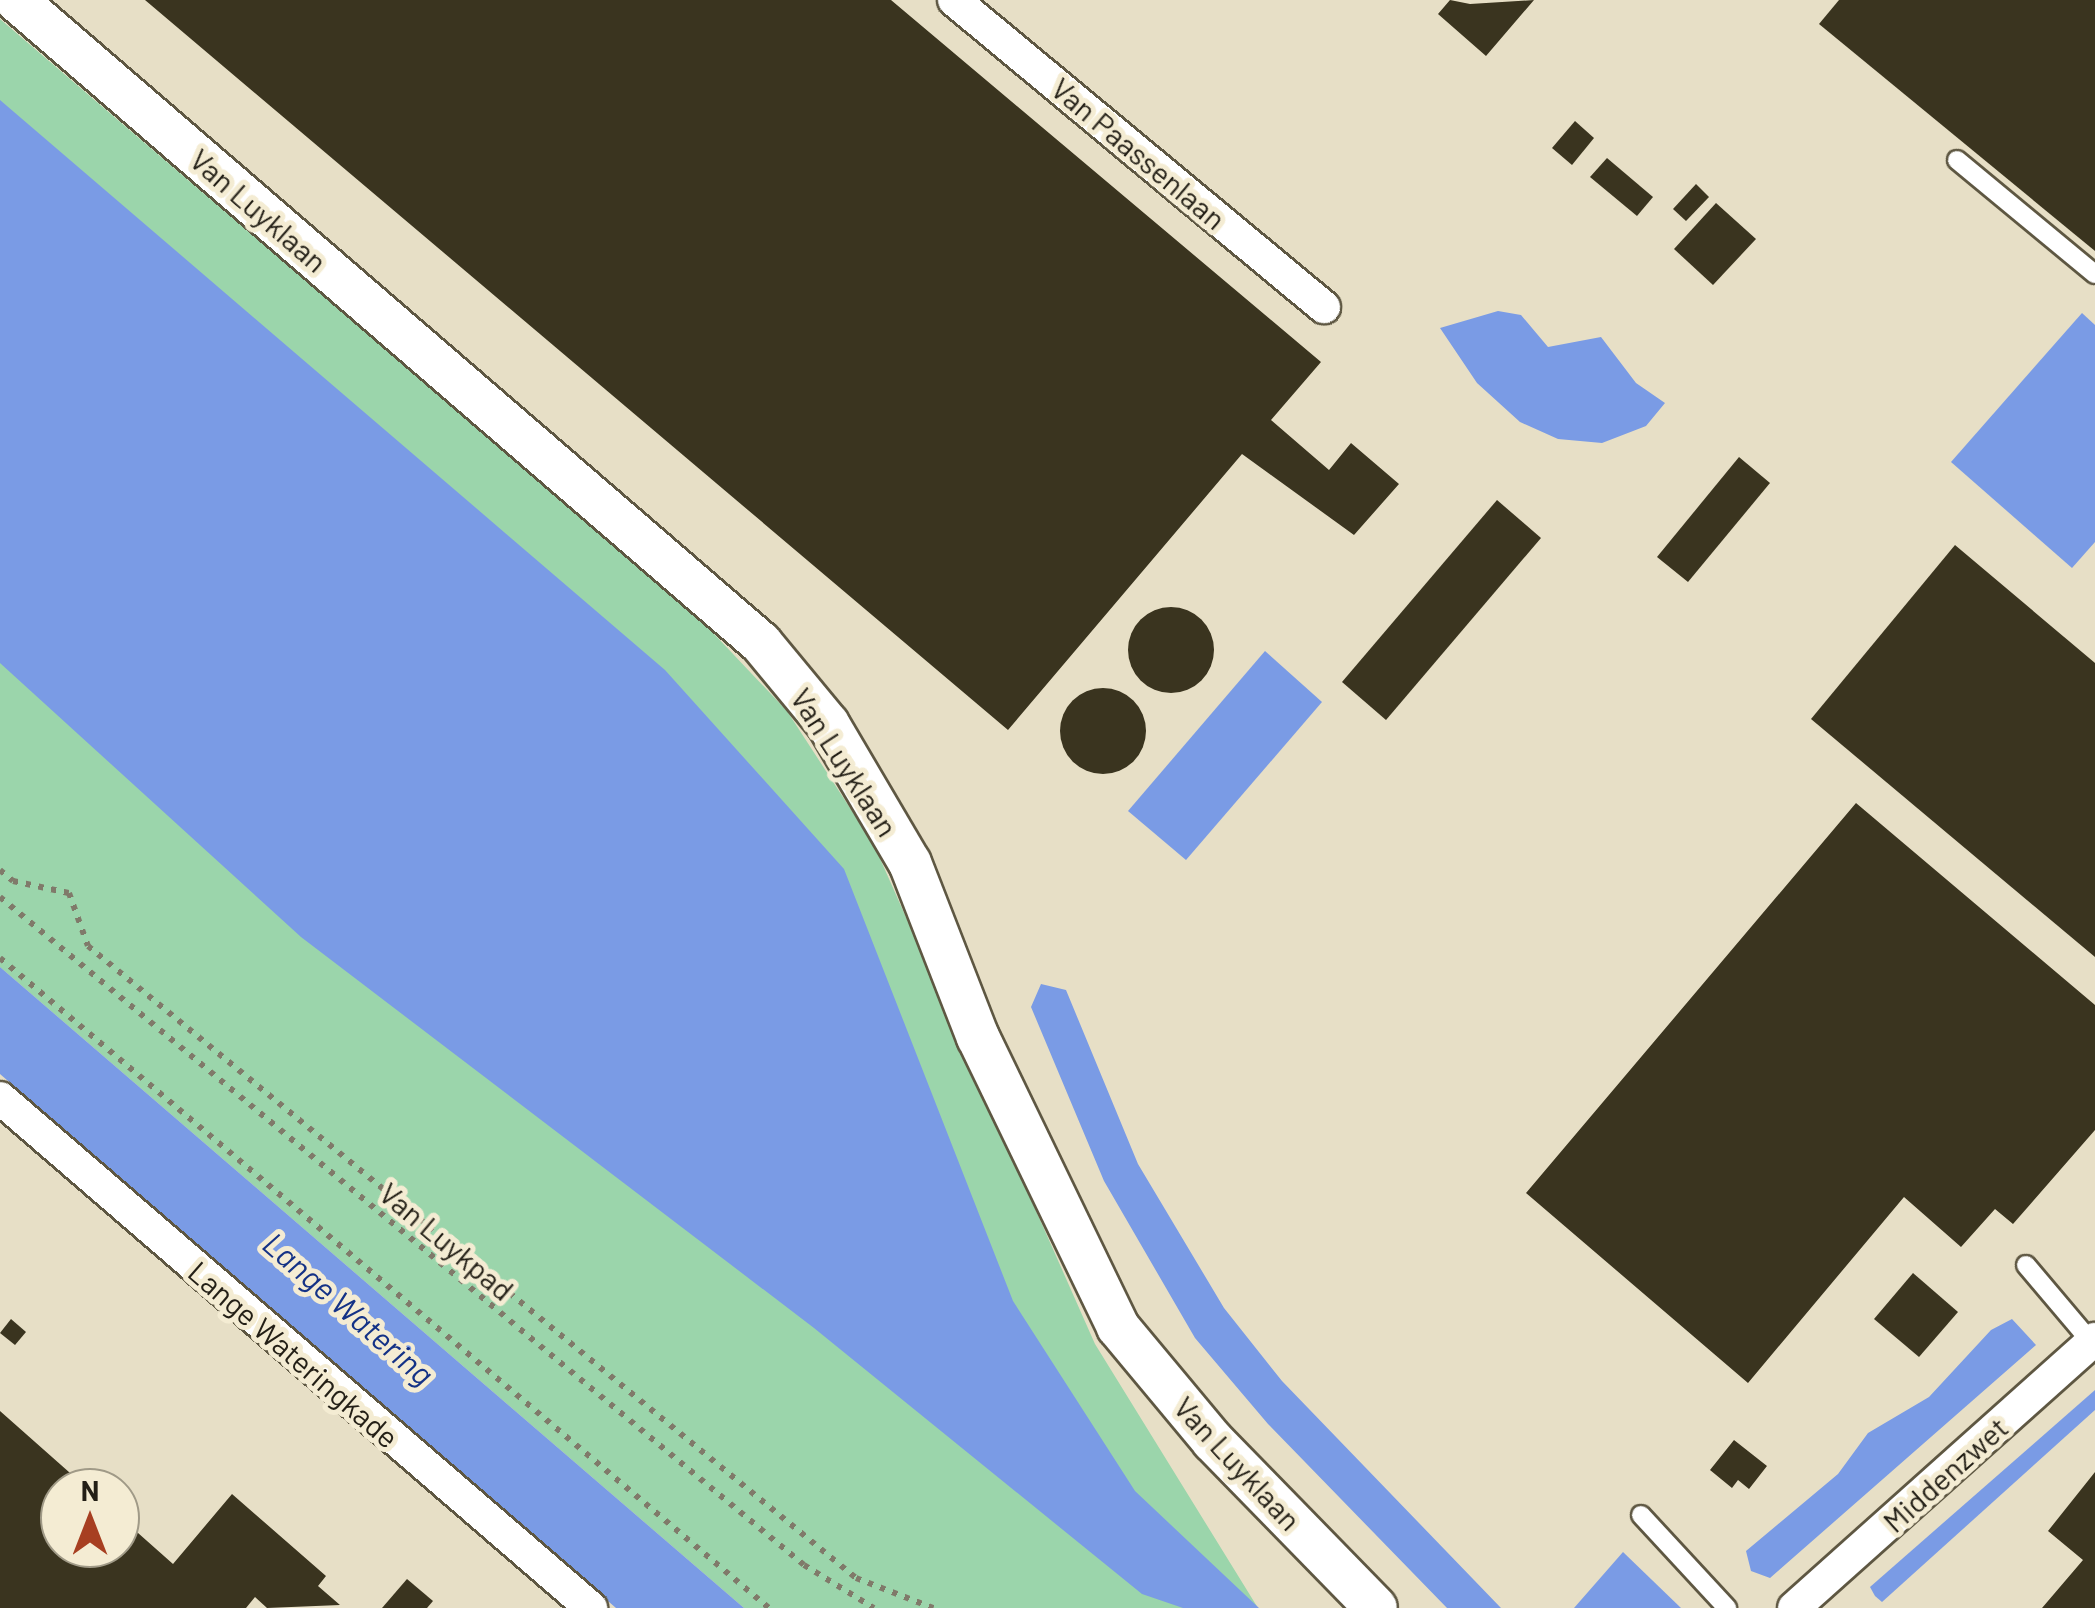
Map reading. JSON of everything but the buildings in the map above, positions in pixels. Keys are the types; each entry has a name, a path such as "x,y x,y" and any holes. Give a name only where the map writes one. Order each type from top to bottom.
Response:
{"street":[{"name":"Van Luyklaan","path":"16,0 761,643 828,724 910,862 978,1037 1118,1327 1213,1441 1376,1608"},
{"name":"Van Paassenlaan","path":"954,0 1324,307"},
{"name":"Lange Wateringkade","path":"0,1098 591,1608"},
{"name":"Middenzwet","path":"1794,1608 2093,1341"}],"lane":[{"path":"1957,160 2095,274"},
{"path":"2026,1265 2093,1341"},
{"path":"1640,1515 1727,1608"}],"path":[{"path":"0,870 13,881 69,893 88,946 572,1351 856,1578 933,1608"},
{"name":"Van Luykpad","path":"0,896 804,1565 874,1608"},
{"path":"0,958 769,1608"}],"green space":[{"path":"0,19 698,617 787,711 874,845 1095,1344 1258,1608 744,1608 0,967"}],"water":[{"path":"0,100 665,670 844,869 1013,1301 1135,1491 1259,1608 1183,1608 1142,1594 814,1328 301,937 0,663"},
{"path":"1498,311 1521,315 1548,347 1601,337 1636,383 1665,403 1646,426 1602,443 1558,439 1520,422 1477,383 1440,328"},
{"path":"2082,313 2095,325 2095,542 2072,568 1951,462"},
{"path":"1265,651 1322,702 1186,860 1128,811"},
{"name":"Lange Watering","path":"0,967 744,1608 616,1608 0,1074"},
{"path":"1041,984 1066,990 1138,1164 1224,1308 1282,1381 1501,1608 1447,1608 1268,1424 1195,1338 1104,1181 1031,1007"},
{"path":"2012,1319 2036,1345 1770,1578 1751,1571 1746,1551 1838,1474 1868,1433 1929,1397 1991,1330"},
{"path":"2095,1390 2095,1410 1882,1602 1875,1596 1870,1587"},
{"path":"1623,1552 1681,1608 1574,1608"}]}
